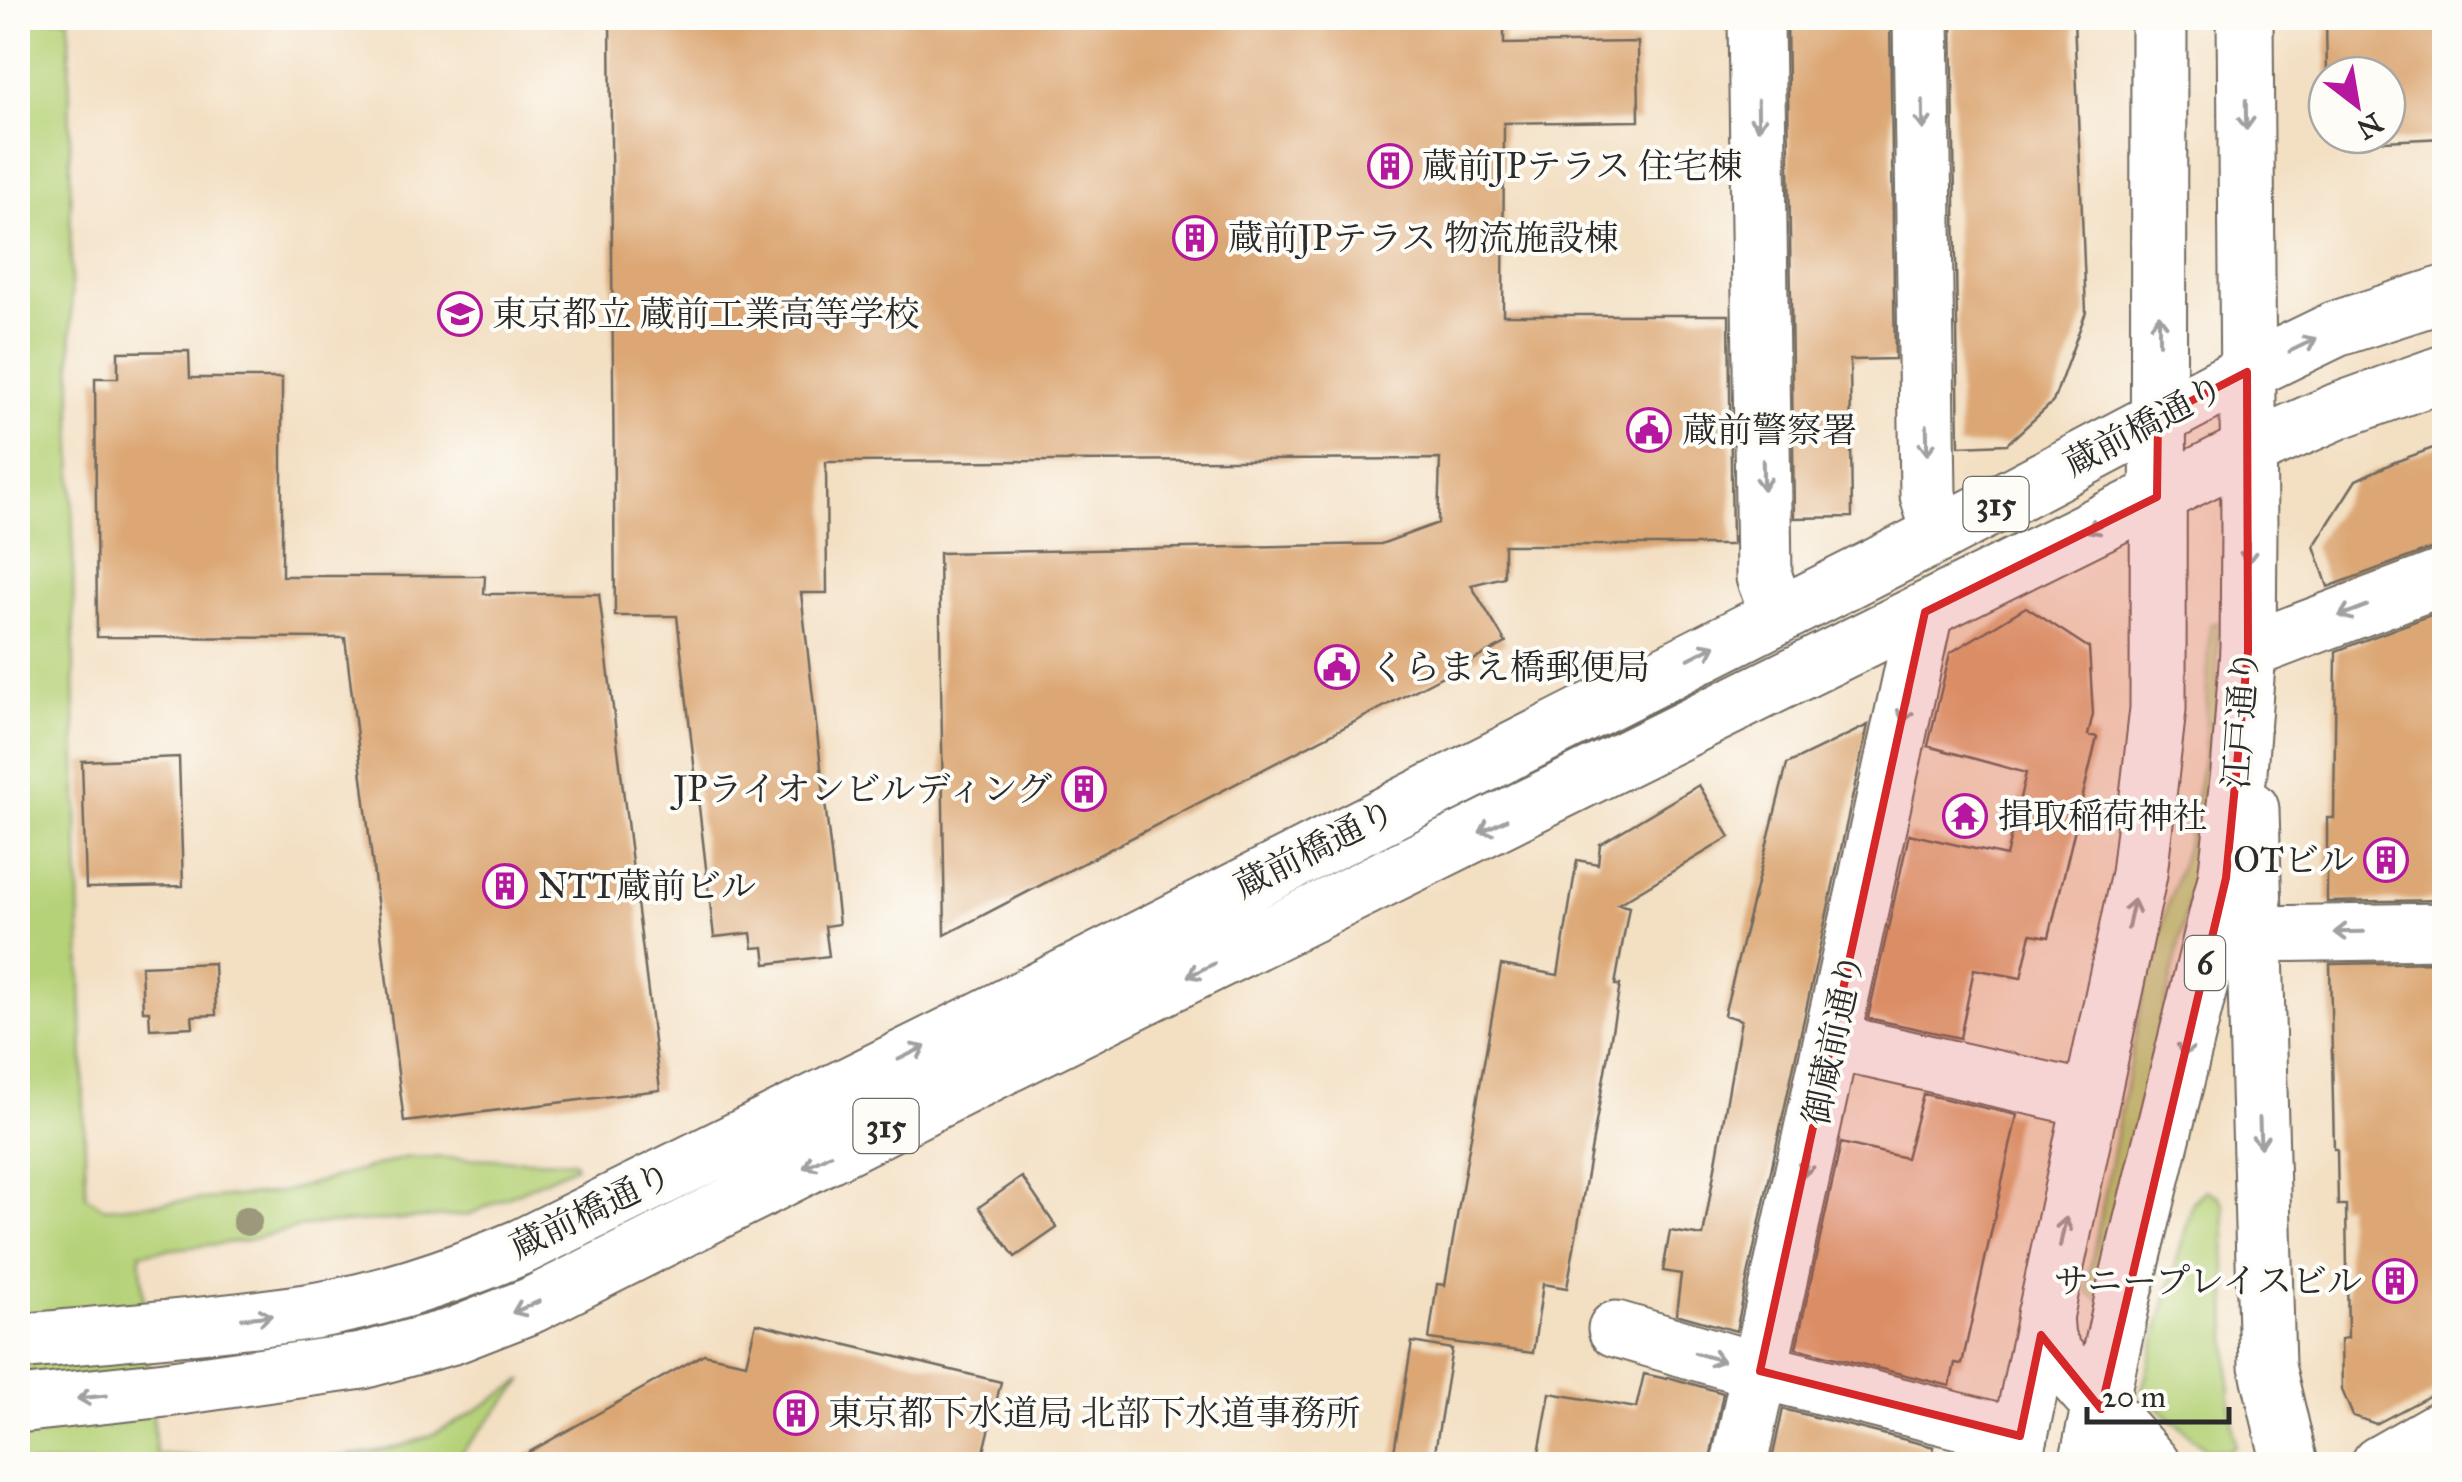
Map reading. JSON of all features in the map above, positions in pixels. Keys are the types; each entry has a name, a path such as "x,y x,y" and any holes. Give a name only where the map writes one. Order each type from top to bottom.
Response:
{"main road":[{"path":"1756,18 1764,577 1778,614"},
{"path":"1921,18 1928,495 1940,534"},
{"path":"1616,1330 2017,1450 2140,874 2156,728 2158,18"},
{"name":"江戸通り","path":"2087,1464 2124,1293 2226,878 2239,772 2248,651 2245,18"},
{"name":"蔵前橋通り","path":"18,1342 313,1311 428,1283 508,1252 990,1015 1940,534 2247,372 2336,329 2444,294"},
{"name":"蔵前橋通り","path":"18,1405 166,1389 362,1360 453,1336 532,1305 2247,451 2338,411 2444,373"},
{"path":"2290,1464 2267,1366 2248,651 2444,577"},
{"name":"御蔵前通り","path":"1739,1464 1925,612"},
{"path":"2254,934 2444,931"},
{"path":"1834,1042 2091,1100"},
{"path":"2045,1315 2047,1338 2056,1356 2152,1464"},
{"path":"2380,1464 2444,1427"}],"highlighted area":[{"path":"2247,372 2248,651 2226,878 2101,1409 2041,1335 2020,1436 1760,1371 1925,612 2157,497 2158,418"}],"green space":[{"path":"18,18 69,18 74,671 86,1196 105,1208 282,1192 408,1157 574,1161 576,1166 468,1215 311,1225 243,1241 140,1253 156,1454 292,1459 364,1454 424,1438 450,1426 524,1380 451,1464 18,1464"},
{"path":"2218,622 2215,784 2099,1299 2086,1291 2148,970 2188,841 2204,757 2210,625"},
{"path":"2206,1190 2219,1197 2224,1206 2235,1445 2228,1451 2206,1449 2141,1393 2193,1202"}],"building":[{"path":"610,18 1504,18 1504,44 1638,42 1639,121 1504,123 1503,315 1729,315 1732,545 1504,545 1504,577 1471,585 1506,643 945,935 939,553 1381,544 1438,523 1440,459 826,462 827,593 801,593 839,924 825,926 829,956 766,964 764,947 753,948 751,933 714,937 677,616 615,616"},
{"path":"1787,18 1890,18 1895,359 1850,360 1852,517 1794,518"},
{"path":"1952,18 2074,18 2086,312 2053,402 2007,444 1959,446"},
{"path":"2326,18 2419,18 2419,23 2444,23 2444,138 2407,140 2407,55 2327,55"},
{"name":"NTT蔵前ビル","path":"189,351 190,378 282,378 282,576 485,576 484,594 599,594 660,1090 404,1122 345,638 97,637 95,378 118,378 118,352"},
{"path":"2444,444 2444,546 2328,587 2314,546 2356,480"},
{"path":"2026,607 2089,648 2093,714 2088,735 2097,737 2049,937 2031,934 2021,978 1974,969 1960,1038 1868,1018 1909,834 2006,856 2026,773 1928,746 1950,653"},
{"path":"2444,610 2444,900 2327,902 2327,818 2334,818 2336,651"},
{"path":"1868,725 1736,1331 1676,1314 1681,1274 1663,1271 1670,1231 1703,1236 1741,1020 1724,1015 1787,764"},
{"path":"179,757 183,886 86,888 82,761"},
{"path":"1699,785 1730,837 1618,904 1629,907 1615,985 1620,985 1567,1288 1543,1284 1533,1353 1429,1339 1437,1284 1445,1285 1501,965 1558,975 1577,860 1598,864 1600,844"},
{"path":"2442,962 2444,1388 2376,1424 2353,1416 2342,1390 2341,1339 2348,1338 2346,1205 2338,1205 2334,1149 2330,964"},
{"path":"214,963 216,1015 192,1016 193,1027 150,1029 149,1011 143,1011 141,966"},
{"path":"1923,1094 2017,1115 1962,1364 1955,1363 1950,1386 1796,1348 1841,1143 1906,1158"},
{"path":"1022,1177 1057,1228 1015,1257 979,1207"},
{"name":"東京都下水道局 北部下水道事務所","path":"756,1323 1001,1382 981,1464 508,1464 704,1354 746,1363"},
{"path":"1412,1342 1452,1349 1433,1464 1392,1464"},
{"path":"1644,1374 1723,1393 1709,1464 1537,1464 1550,1393 1636,1408"},
{"path":"1783,1409 1934,1447 1930,1464 1771,1464"}],"place":[{"name":"蔵前JPテラス 住宅棟","path":"1390,166"},
{"name":"蔵前JPテラス 物流施設棟","path":"1195,238"},
{"name":"東京都立 蔵前工業高等学校","path":"460,314"},
{"name":"蔵前警察署","path":"1649,430"},
{"name":"くらまえ橋郵便局","path":"1337,667"},
{"name":"JPライオンビルディング","path":"1084,789"},
{"name":"揖取稲荷神社","path":"1965,816"},
{"name":"OTビル","path":"2386,860"},
{"name":"NTT蔵前ビル","path":"505,886"},
{"name":"サニープレイスビル","path":"2395,1281"},
{"name":"東京都下水道局 北部下水道事務所","path":"796,1413"}]}
